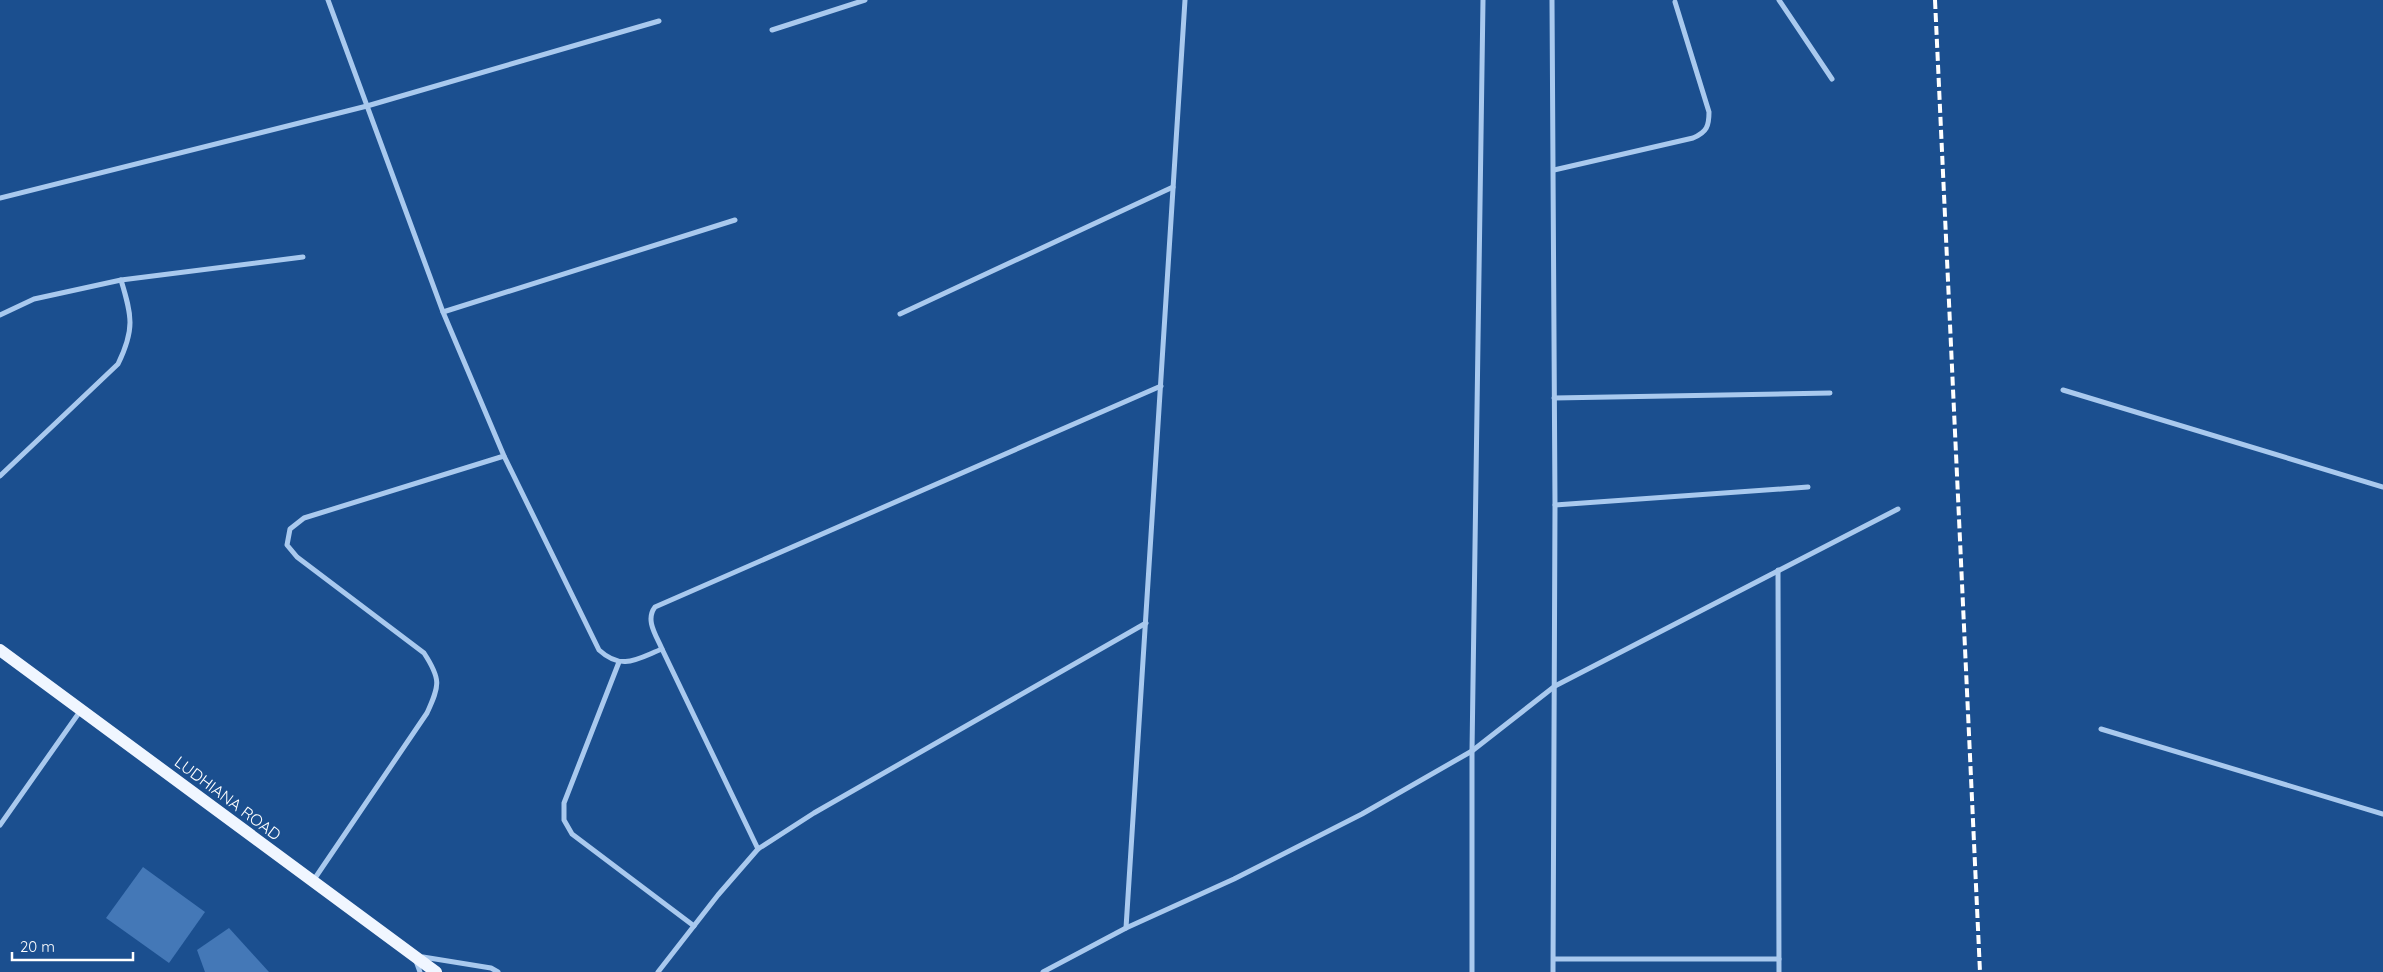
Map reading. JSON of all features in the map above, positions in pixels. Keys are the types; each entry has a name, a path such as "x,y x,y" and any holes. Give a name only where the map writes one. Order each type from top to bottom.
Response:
{"main road":[{"name":"LUDHIANA ROAD","path":"0,650 436,972"}],"street":[{"path":"328,0 443,312 504,456 599,650 608,658 619,662 631,661 662,649"},
{"path":"772,30 865,0"},
{"path":"1126,928 1185,0"},
{"path":"1472,972 1472,751 1483,0"},
{"path":"1552,0 1555,505 1553,972"},
{"path":"1779,0 1832,79"},
{"path":"1554,170 1694,138 1704,133 1709,124 1709,112 1675,2"},
{"path":"0,198 367,106 658,21"},
{"path":"900,314 1173,187"},
{"path":"443,312 735,220"},
{"path":"0,315 34,299 121,280 303,257"},
{"path":"0,476 118,364 129,341 131,313 121,280"},
{"path":"758,849 662,649 650,620 651,612 655,607 1161,386"},
{"path":"2062,390 2383,487"},
{"path":"1554,398 1830,393"},
{"path":"313,881 427,713 436,693 437,672 424,653 297,557 287,545 290,529 304,518 504,456"},
{"path":"1555,505 1808,487"},
{"path":"1043,972 1126,928 1234,879 1362,814 1472,751 1555,686 1898,509"},
{"path":"1778,570 1779,972"},
{"path":"658,972 758,849 814,813 1146,623"},
{"path":"619,662 564,803 564,820 572,834 694,926"},
{"path":"0,825 81,710"},
{"path":"2101,729 2383,814"},
{"path":"420,972 415,956 491,968 498,972"},
{"path":"1554,959 1779,959"}],"building":[{"path":"143,867 205,912 169,963 106,918"},
{"path":"229,928 269,972 205,972 197,950"}],"railway":[{"path":"1935,0 1980,972"}]}
